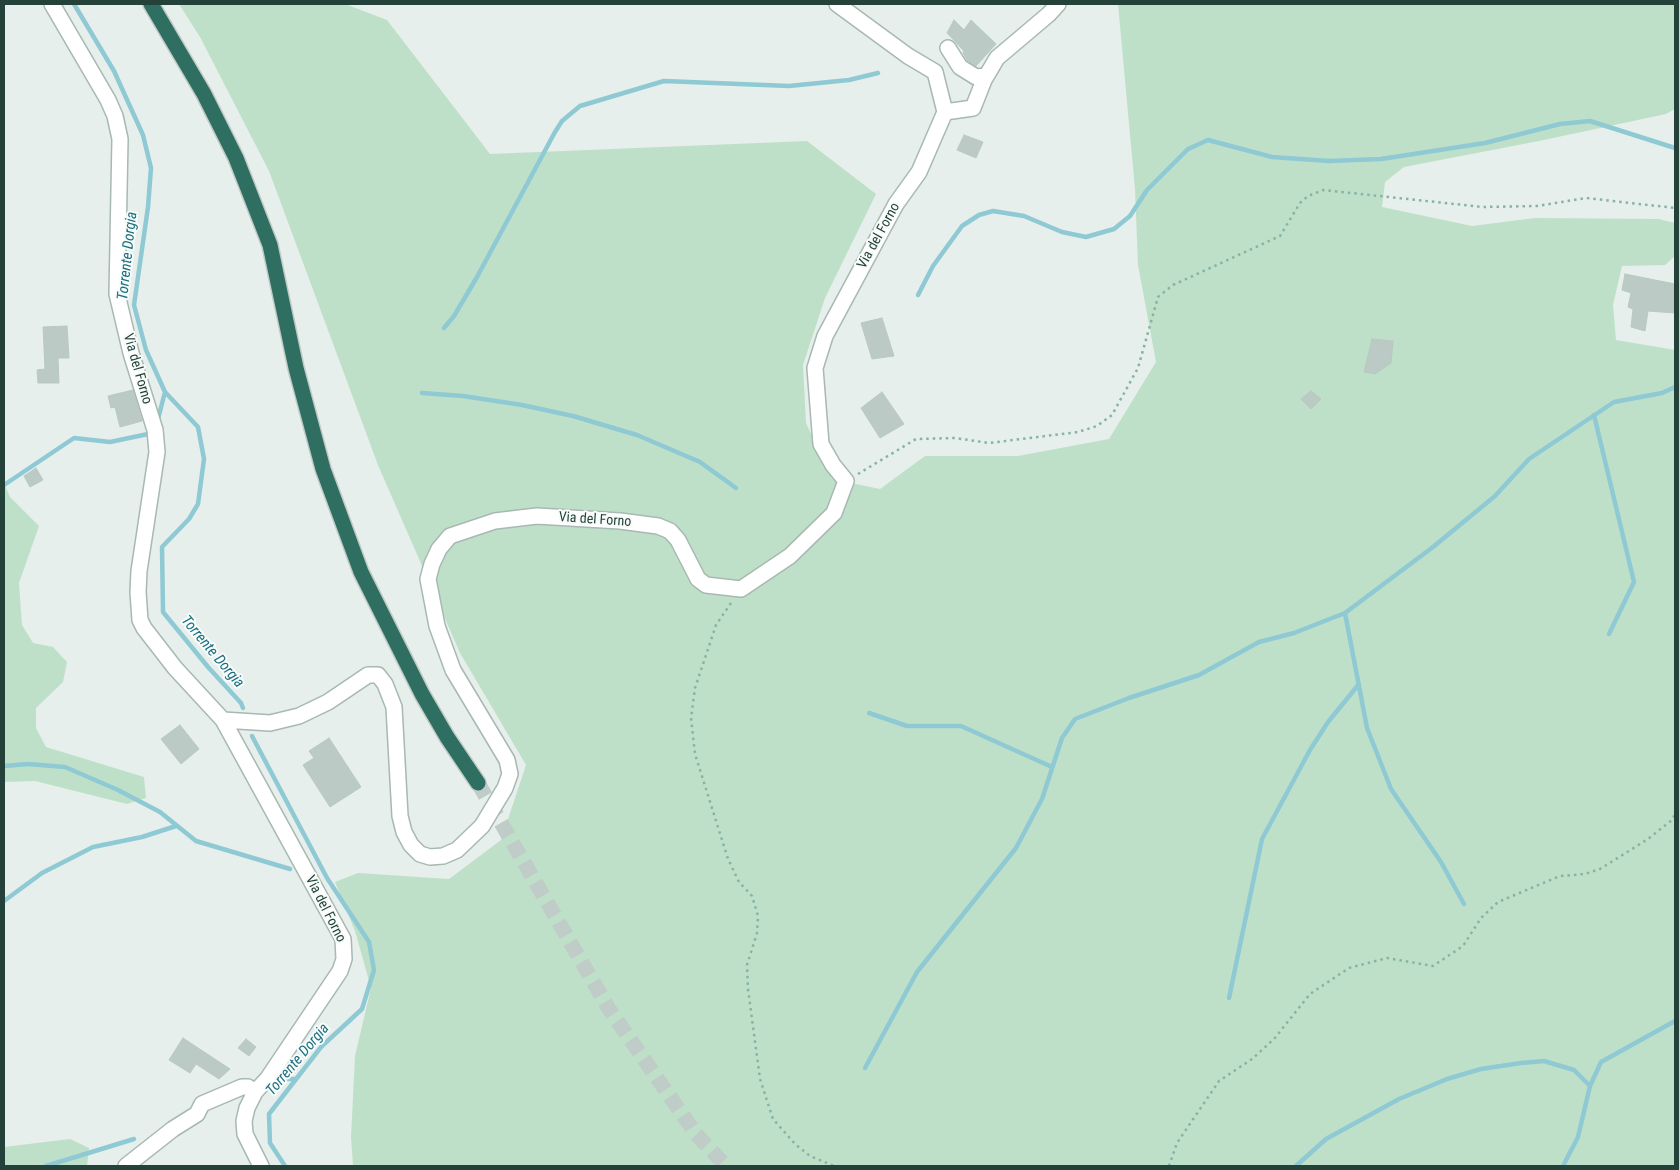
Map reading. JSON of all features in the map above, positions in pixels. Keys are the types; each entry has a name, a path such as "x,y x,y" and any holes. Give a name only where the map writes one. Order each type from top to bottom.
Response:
{"highway":[{"path":"151,4 204,94 236,158 270,245 296,368 323,469 361,572 422,694 447,737 478,782"}],"street":[{"name":"Via del Forno","path":"52,4 108,100 115,116 120,139 117,294 131,353 154,430 157,452 139,571 140,620 175,668 223,720 343,939 345,949 340,971 268,1078 255,1092 246,1108 245,1134 260,1166"},
{"path":"837,4 908,56 935,72 945,112 973,108 986,76 997,58 1049,14 1058,4"},
{"path":"948,48 960,67 976,77 986,76"},
{"name":"Via del Forno","path":"846,481 833,465 821,444 815,368 825,336 896,204 919,172 945,112"},
{"path":"740,590 790,556 834,513 846,481"},
{"name":"Via del Forno","path":"223,720 270,723 298,716 328,702 368,675 378,675 385,684 394,707 400,816 404,832 411,845 420,854 430,858 443,856 457,850 482,826 505,788 510,774 507,760 453,670 437,626 428,579 439,549 450,536 495,521 537,516 620,520 658,526 670,531 678,540 698,579 706,585 740,590"},
{"path":"126,1166 172,1129 197,1114 202,1104 242,1087 248,1086 255,1092"}],"path":[{"path":"846,481 916,439 955,438 990,443 1078,432 1097,426 1112,415 1138,368 1158,297 1172,285 1280,236 1300,203 1308,196 1323,190 1483,207 1536,206 1586,198 1675,208"},
{"path":"740,590 716,625 696,688 691,718 695,754 728,859 739,882 752,896 758,916 757,933 746,965 760,1079 773,1119 802,1150 834,1166"},
{"path":"1169,1166 1177,1143 1218,1081 1252,1059 1274,1039 1310,994 1349,968 1388,958 1432,966 1463,946 1481,918 1498,902 1560,876 1585,874 1600,869 1648,840 1675,814"}],"green space":[{"path":"179,4 345,4 387,20 490,154 807,141 876,194 825,298 803,365 806,423 832,479 880,489 925,456 1018,456 1109,439 1156,362 1138,265 1135,189 1118,4 1675,4 1675,109 1666,114 1404,167 1385,182 1382,207 1472,226 1535,218 1659,219 1675,223 1675,256 1665,265 1622,266 1613,305 1616,340 1675,350 1675,1166 353,1166 351,1137 355,1056 371,988 355,931 335,882 358,873 449,879 501,840 526,765 460,653 378,465 269,171 200,37"},
{"path":"4,483 10,497 39,526 19,583 22,625 33,643 53,647 67,662 63,682 36,708 36,728 46,747 144,777 146,798 127,804 35,781 4,782"},
{"path":"70,1139 89,1148 87,1166 4,1166 4,1147"}],"building":[{"path":"954,20 964,30 971,20 996,44 976,66 967,60 963,53 964,51 947,33"},
{"path":"964,135 983,142 976,158 957,150"},
{"path":"1625,274 1675,284 1675,313 1648,311 1645,331 1631,327 1633,309 1628,307 1631,293 1622,290"},
{"path":"882,318 894,356 872,359 861,323"},
{"path":"67,326 69,358 58,358 59,383 38,383 37,370 45,369 43,327"},
{"path":"1372,339 1393,341 1391,363 1375,374 1364,372"},
{"path":"133,390 142,421 120,427 115,407 111,408 108,396"},
{"path":"1311,391 1321,399 1311,409 1301,399"},
{"path":"882,392 904,424 880,438 861,408"},
{"path":"36,468 43,480 30,487 24,476"},
{"path":"180,725 199,749 181,764 161,739"},
{"path":"329,738 361,787 330,807 303,765 314,758 309,751"},
{"path":"183,1038 230,1069 219,1079 196,1064 190,1073 169,1060"},
{"path":"246,1039 256,1047 249,1056 238,1048"}],"waterway":[{"name":"Torrente Dorgia","path":"74,4 114,71 143,135 151,168 148,207 134,305 146,350 165,392 198,427 204,459 198,504 189,519 162,547 163,612 208,667 241,703 243,708"},
{"path":"444,328 454,316 477,277 555,132 562,121 580,106 664,81 789,86 849,80 878,73"},
{"path":"918,295 933,266 962,226 979,215 993,211 1024,216 1062,232 1086,237 1114,229 1130,216 1147,190 1188,149 1208,140 1272,157 1329,161 1381,159 1485,143 1560,124 1590,121 1675,148"},
{"path":"865,1068 917,972 1016,848 1042,799 1062,738 1075,719 1129,698 1199,675 1259,642 1294,633 1345,613 1433,547 1495,496 1529,459 1614,402 1662,393 1675,387"},
{"path":"158,419 165,392"},
{"path":"422,393 463,396 522,405 573,416 637,435 700,462 736,488"},
{"path":"1594,415 1634,582 1609,634"},
{"path":"4,485 74,438 110,442 148,434"},
{"path":"1345,613 1367,728 1391,789 1441,862 1464,904"},
{"path":"1229,998 1262,839 1310,750 1328,722 1359,684"},
{"path":"869,713 907,726 961,726 1052,767"},
{"name":"Torrente Dorgia","path":"252,736 327,878 369,942 374,970 362,1009 321,1047 269,1114 270,1143 285,1166"},
{"path":"4,766 28,764 65,767 118,790 160,812 196,841 290,869"},
{"path":"4,901 42,873 93,847 142,837 176,826"},
{"path":"1563,1166 1578,1137 1590,1086 1601,1062 1675,1021"},
{"path":"1296,1166 1326,1139 1399,1099 1447,1079 1481,1069 1544,1061 1574,1070 1590,1086"},
{"path":"277,1079 296,1079"},
{"path":"46,1166 134,1139"}],"tunnel":[{"path":"478,783 609,1009 696,1134 726,1166"}]}
